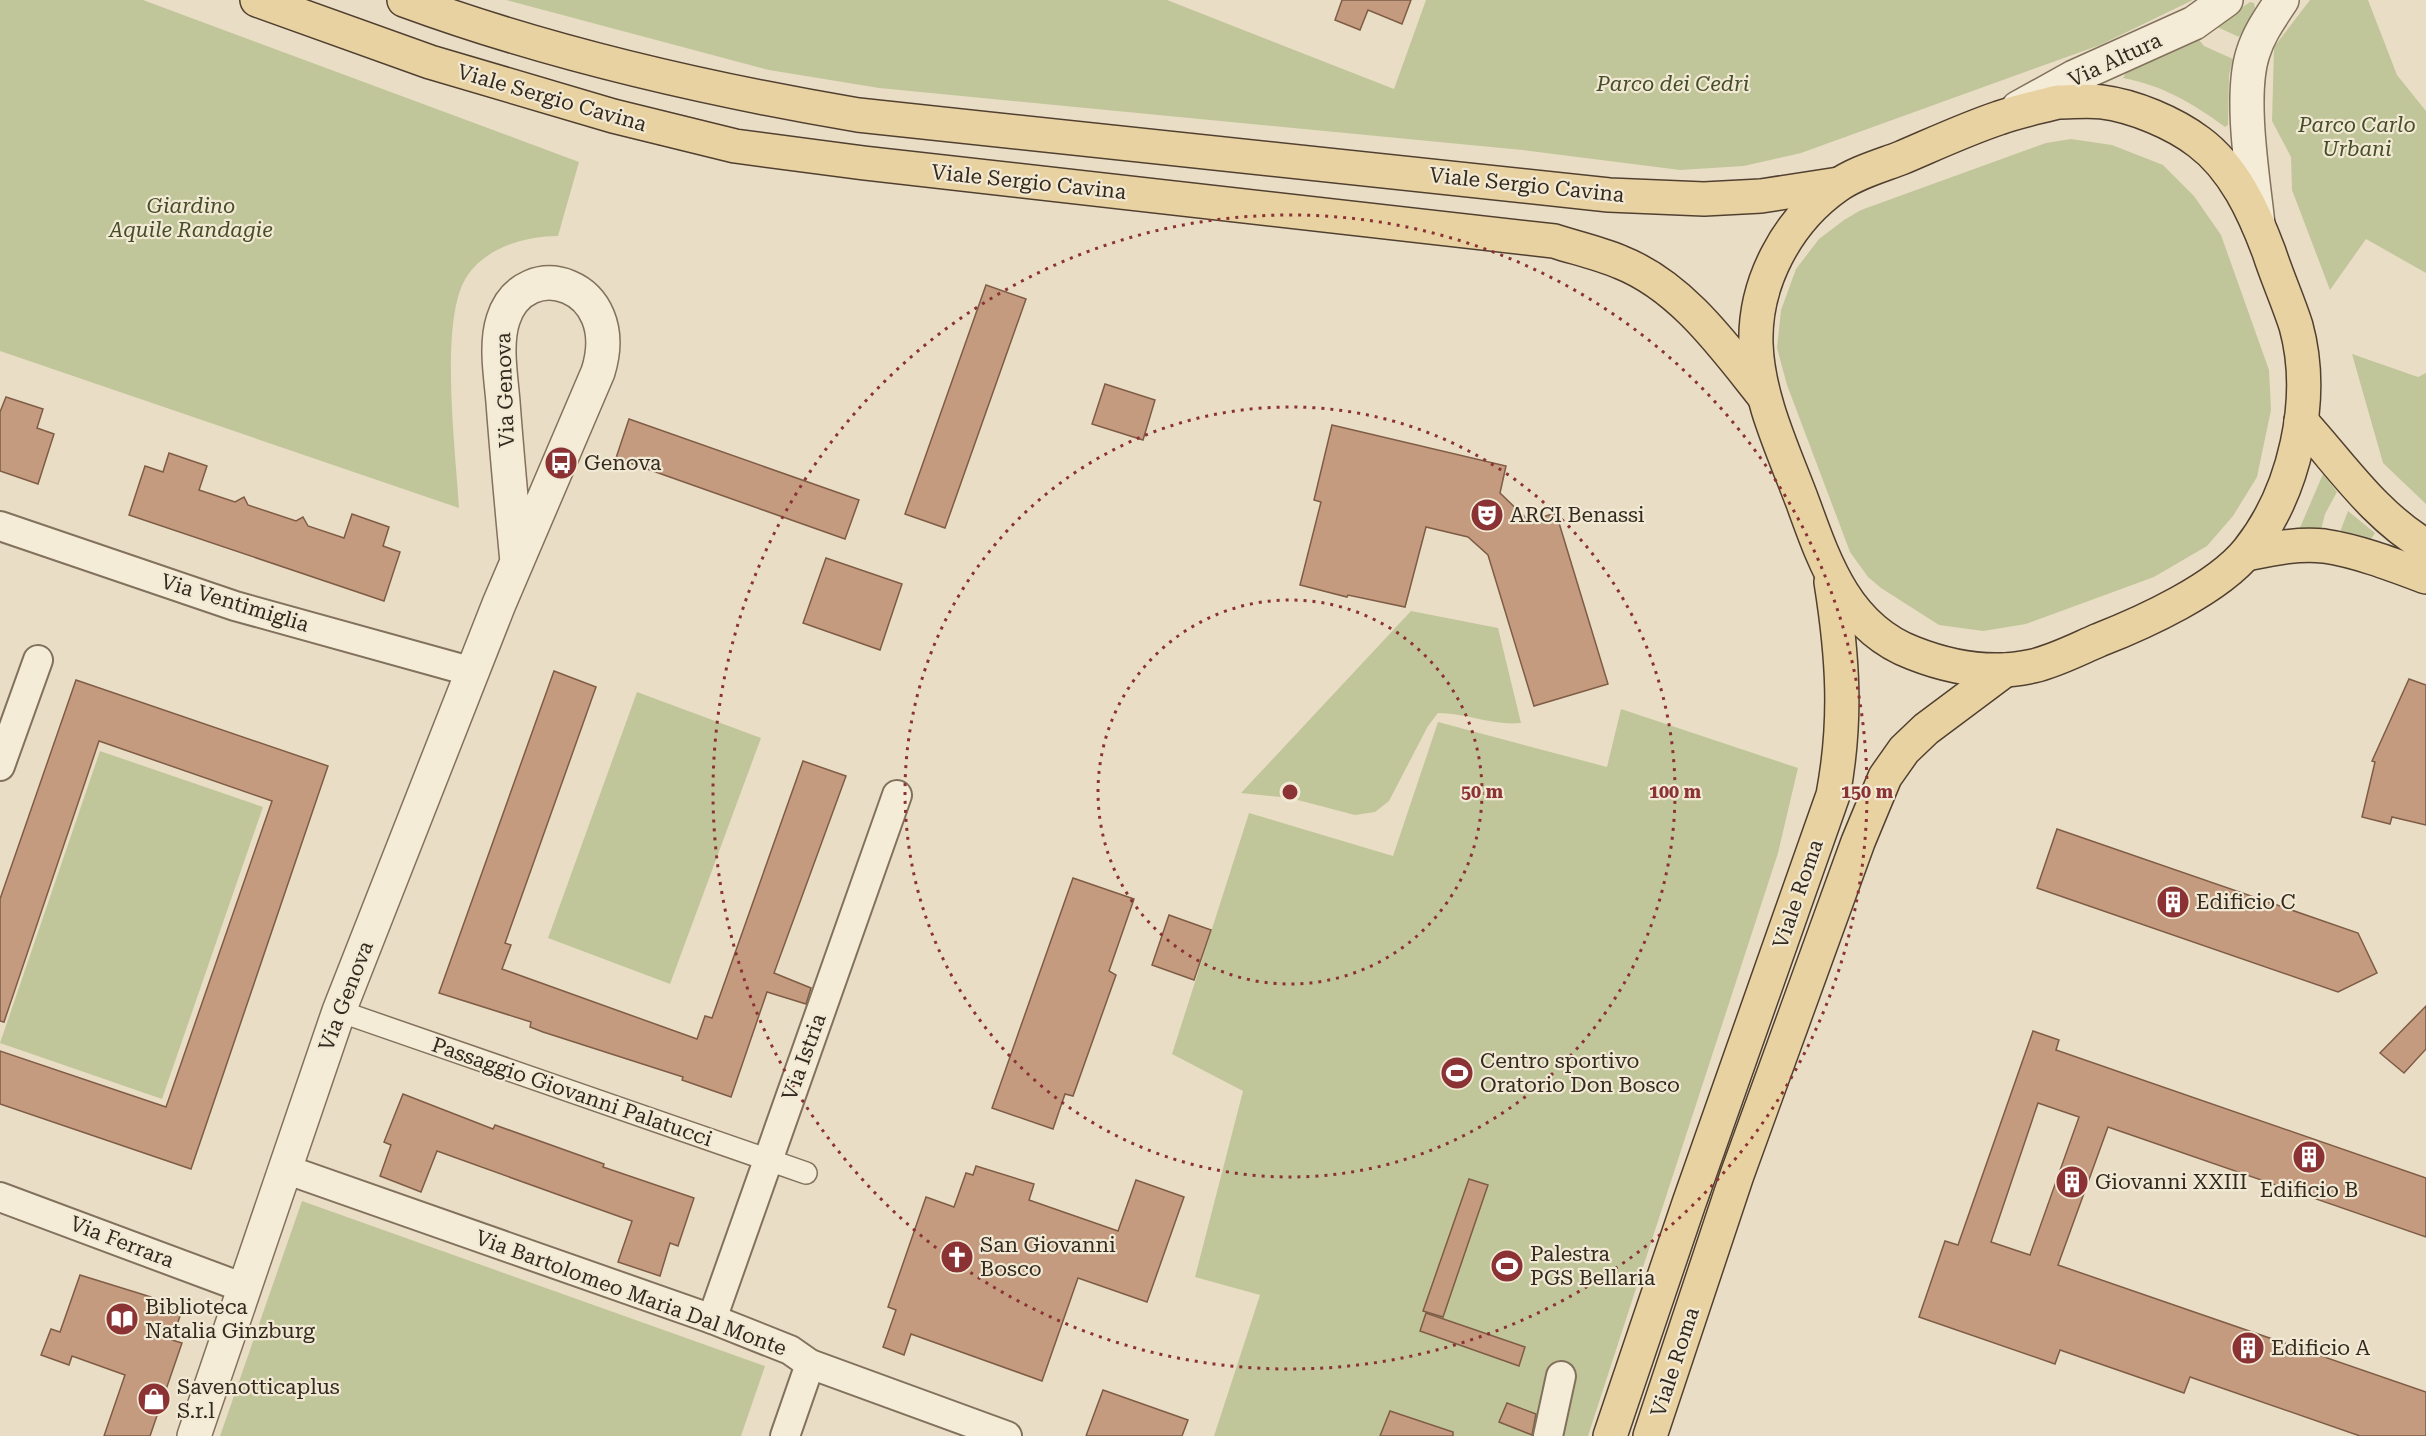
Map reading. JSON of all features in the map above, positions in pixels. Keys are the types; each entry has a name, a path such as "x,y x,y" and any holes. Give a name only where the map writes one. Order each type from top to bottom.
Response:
{"main road":[{"name":"Viale Sergio Cavina","path":"258,0 430,62 624,119 735,146 864,163 1554,241 1622,262 1678,297 1719,340 1764,396"},
{"name":"Viale Sergio Cavina","path":"404,0 514,36 631,69 758,98 858,115 1609,195 1704,199 1761,196 1839,184"},
{"path":"2058,102 2103,102 2141,113 2174,127 2199,142 2213,154 2241,191 2258,224 2296,327 2302,359 2301,421 2295,455 2279,501 2267,524 2246,554 2180,603 2125,630 2035,666 2005,670 1966,668 1933,661 1904,650 1878,634 1857,613 1829,575 1764,396 1756,348 1756,319 1766,276 1785,243 1807,212 1839,184 2001,117 2058,102"},
{"path":"2301,421 2356,489 2411,537 2426,546"},
{"path":"2246,554 2277,548 2324,546 2426,577"},
{"name":"Viale Roma","path":"1610,1436 1689,1203 1833,795 1842,749 1844,693 1840,635 1829,575"},
{"name":"Viale Roma","path":"1650,1436 1721,1219 1858,842 1885,777 1904,750 1926,729 2005,670"}],"street":[{"name":"Via Altura","path":"2001,117 2074,77 2194,23 2226,0"},
{"path":"2258,224 2247,103 2251,60 2262,31 2282,0"},
{"name":"Via Genova","path":"194,1436 339,1011 517,562 601,362 602,334 597,312 584,295 557,284 533,287 518,296 506,312 501,332 501,387 517,562"},
{"name":"Via Ventimiglia","path":"0,526 235,606 473,672"},
{"path":"0,766 38,660"},
{"name":"Via Istria","path":"712,1319 897,795"},
{"name":"Passaggio Giovanni Palatucci","path":"339,1011 806,1173"},
{"name":"Via Bartolomeo Maria Dal Monte","path":"285,1168 712,1319 790,1350 810,1364 1007,1436"},
{"name":"Via Ferrara","path":"0,1197 243,1288"},
{"path":"1689,1203 1721,1219"},
{"path":"785,1436 810,1364"},
{"path":"1548,1436 1561,1376"}],"green space":[{"name":"Giardino Aquile Randagie","path":"0,0 143,0 579,162 558,236 519,241 494,252 483,259 466,278 458,298 453,324 451,388 459,508 0,351"},
{"name":"Parco dei Cedri","path":"506,0 1167,0 1394,89 1426,0 2193,0 2100,45 1801,153 1744,166 1680,170 1522,150 879,88 769,70"},
{"name":"Parco Carlo Urbani","path":"2310,0 2368,0 2397,75 2426,111 2426,273 2366,239 2330,290 2292,190 2291,157 2272,121 2274,47"},
{"path":"2250,2 2254,3 2255,8 2239,37 2215,26"},
{"path":"2196,36 2204,46 2233,59 2229,75 2228,125 2225,127 2177,97 2151,85 2123,78 2127,71"},
{"path":"2071,139 2112,145 2163,165 2194,196 2221,235 2269,370 2271,410 2257,477 2233,516 2207,546 2154,577 2026,624 1983,631 1939,625 1881,588 1868,577 1850,552 1787,385 1777,348 1781,310 1796,269 1819,239 1844,220 1861,210 2046,143"},
{"path":"2352,354 2418,377 2426,373 2426,504 2383,463"},
{"path":"2323,474 2337,492 2325,514 2321,530 2299,530"},
{"path":"2348,511 2375,533 2371,539 2340,532"},
{"path":"1411,611 1498,628 1521,723 1500,723 1438,713 1428,726 1389,801 1375,812 1355,815 1290,798 1241,793"},
{"path":"637,692 761,738 670,984 548,938"},
{"name":"Centro sportivo Oratorio Don Bosco","path":"1621,709 1798,768 1778,853 1588,1436 1214,1436 1260,1295 1195,1277 1243,1091 1172,1054 1249,813 1393,856 1438,722 1607,767"},
{"path":"100,751 263,807 162,1099 0,1043"},
{"path":"302,1201 765,1366 741,1436 220,1436"}],"building":[{"path":"1342,0 1411,0 1402,24 1368,10 1360,30 1335,20"},
{"path":"986,285 1026,299 945,528 905,514"},
{"path":"1105,384 1155,400 1143,440 1092,424"},
{"path":"6,397 43,409 37,428 54,434 38,484 0,471 0,412"},
{"path":"629,419 859,500 845,539 616,458"},
{"path":"1332,425 1506,466 1500,493 1529,521 1556,513 1608,684 1534,706 1488,555 1468,537 1426,527 1405,607 1348,595 1347,597 1300,585 1321,502 1314,500"},
{"path":"169,453 207,466 199,490 235,502 244,497 248,505 296,521 303,517 308,526 344,538 352,514 389,527 383,546 400,552 384,601 129,515 145,466 163,472"},
{"path":"826,558 902,584 880,650 803,623"},
{"path":"554,671 596,687 505,943 511,945 502,969 697,1039 705,1016 712,1018 803,761 846,776 774,973 811,988 806,1004 767,992 731,1097 682,1080 683,1077 543,1032 530,1027 531,1022 439,993"},
{"path":"2409,679 2426,685 2426,825 2392,817 2390,824 2362,817 2375,762 2372,761"},
{"path":"76,680 328,766 191,1169 0,1104 0,1051 166,1107 272,801 99,741 4,1022 0,1021 0,899"},
{"name":"Edificio C","path":"2057,829 2358,933 2377,973 2338,992 2037,888"},
{"path":"1073,878 1134,899 1109,971 1116,975 1073,1096 1065,1094 1053,1129 992,1108"},
{"path":"1169,915 1211,930 1194,980 1152,965"},
{"path":"2426,1006 2426,1049 2404,1073 2380,1053"},
{"path":"2033,1031 2059,1040 2056,1050 2426,1178 2426,1237 2108,1127 2058,1265 2426,1392 2426,1436 2360,1436 2190,1377 2184,1393 2060,1350 2055,1364 1919,1317 1945,1241 1958,1245","holes":["2038,1103 2079,1117 2030,1255 1991,1242"]},
{"path":"403,1094 493,1129 495,1125 604,1164 603,1167 694,1198 678,1246 670,1243 660,1276 618,1262 632,1221 437,1151 421,1192 380,1176 391,1145 384,1142"},
{"path":"976,1166 1034,1184 1029,1200 1118,1231 1136,1180 1184,1197 1147,1302 1078,1278 1042,1381 911,1334 904,1355 883,1347 896,1310 888,1307 926,1197 954,1207 966,1173 973,1175"},
{"path":"1469,1179 1488,1185 1443,1317 1423,1311"},
{"name":"Biblioteca Natalia Ginzburg","path":"80,1275 151,1297 149,1302 181,1313 172,1340 182,1343 150,1436 104,1436 125,1375 72,1356 69,1365 41,1355 51,1329 60,1332"},
{"path":"1426,1313 1525,1347 1519,1366 1420,1331"},
{"path":"1103,1390 1188,1420 1182,1436 1086,1436"},
{"path":"1507,1403 1536,1414 1532,1435 1499,1422"},
{"path":"1390,1411 1453,1432 1453,1436 1380,1436"}],"place":[{"name":"Genova","path":"561,463"},
{"name":"ARCI Benassi","path":"1487,515"},
{"name":"Edificio C","path":"2173,902"},
{"name":"Centro sportivo Oratorio Don Bosco","path":"1457,1073"},
{"name":"Edificio B","path":"2309,1157"},
{"name":"Giovanni XXIII","path":"2072,1182"},
{"name":"San Giovanni Bosco","path":"957,1257"},
{"name":"Palestra PGS Bellaria","path":"1507,1266"},
{"name":"Biblioteca Natalia Ginzburg","path":"122,1319"},
{"name":"Edificio A","path":"2248,1348"},
{"name":"Savenotticaplus S.r.l","path":"154,1399"}]}
